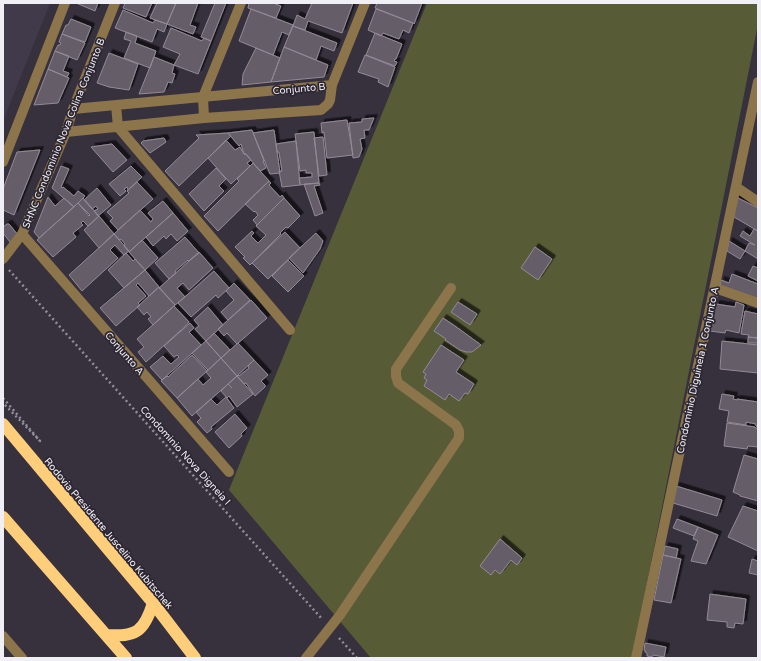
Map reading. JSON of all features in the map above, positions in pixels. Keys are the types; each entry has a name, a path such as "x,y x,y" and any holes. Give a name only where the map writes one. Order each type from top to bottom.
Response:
{"highway":[{"name":"Rodovia Presidente Juscelino Kubitschek","path":"3,424 153,603 195,658"},
{"path":"3,517 126,658"},
{"path":"106,635 133,634 146,622 153,603"}],"street":[{"path":"3,162 16,125 65,3"},
{"name":"SHNC Condomínio Nova Colina Conjunto B","path":"3,259 22,234 66,132 115,3"},
{"path":"204,118 203,97 240,3"},
{"name":"Conjunto B","path":"74,109 332,85 365,3"},
{"name":"Condominio Diguineia 1 Conjunto A","path":"636,658 758,82"},
{"path":"66,132 204,118 318,112 328,104 332,85"},
{"path":"116,105 118,127 290,330"},
{"path":"736,187 758,202"},
{"name":"Conjunto A","path":"22,234 228,472"},
{"path":"306,658 340,615 459,438 459,431 456,426 398,383 396,376 396,369 452,288"},
{"path":"714,288 758,303"},
{"path":"3,636 22,658"}],"path":[{"name":"Condominio Nova Digneia I","path":"8,269 357,658"},
{"path":"3,398 40,441 3,403"}],"shaded area":[{"path":"3,3 50,3 3,121"}],"green space":[{"path":"427,3 758,3 758,24 632,658 371,658 229,490"}],"building":[{"path":"76,3 98,3 95,11"},
{"path":"125,3 152,3 146,17 123,8"},
{"path":"157,3 176,3 167,24 150,18"},
{"path":"176,3 198,3 190,25 196,27 193,34 167,24"},
{"path":"215,3 226,3 211,41 201,37"},
{"path":"249,3 273,3 281,6 276,18 248,8"},
{"path":"312,3 353,3 342,33 308,21 305,30 293,26 297,15 305,19"},
{"path":"377,3 422,3 414,24 375,8"},
{"path":"251,9 293,25 289,35 282,32 273,55 239,41"},
{"path":"376,9 413,23 409,33 403,30 399,39 383,33 381,36 368,30"},
{"path":"123,10 153,23 155,20 167,24 164,32 157,29 152,42 115,28"},
{"path":"71,19 91,27 85,42 62,34 66,25 68,25"},
{"path":"293,26 337,43 334,51 321,46 316,60 284,47"},
{"path":"171,28 202,41 204,38 211,41 198,74 174,65 180,54 163,47"},
{"path":"126,32 137,36 135,43 156,51 150,68 124,58 131,41 124,39"},
{"path":"375,33 402,44 394,61 397,62 395,66 366,55"},
{"path":"62,34 85,43 77,60 55,51 61,43 59,42"},
{"path":"284,47 328,65 324,77 271,82"},
{"path":"256,48 280,58 271,82 242,85 243,74"},
{"path":"55,51 69,56 63,71 69,73 67,77 48,69"},
{"path":"109,53 138,64 129,90 109,87 97,83"},
{"path":"365,55 395,67 388,87 378,82 379,79 358,72"},
{"path":"154,57 174,65 172,73 175,74 172,83 168,82 164,92 139,94"},
{"path":"48,69 69,78 58,103 34,105"},
{"path":"374,118 369,130 364,130 365,138 360,139 362,149 359,157 353,158 349,123 362,122 362,119"},
{"path":"347,120 353,155 327,158 324,132 322,133 321,123"},
{"path":"252,130 266,168 260,171 246,154 244,154 241,144 239,146 228,133"},
{"path":"274,130 280,173 270,174 253,133"},
{"path":"314,132 319,183 300,185 299,178 312,177 312,173 306,173 306,170 300,171 295,134"},
{"path":"228,133 231,136 179,186 165,171 199,138 196,135"},
{"path":"323,137 327,175 319,176 314,138"},
{"path":"164,138 166,142 150,153 141,143 143,141"},
{"path":"226,140 235,150 240,147 244,154 246,154 251,160 247,163 250,166 231,184 208,158"},
{"path":"296,141 300,185 282,187 279,171 282,171 276,144"},
{"path":"112,144 127,160 113,172 91,147"},
{"path":"40,150 14,215 3,210 3,189 17,152"},
{"path":"253,163 269,181 218,231 204,216 239,181 237,179"},
{"path":"61,166 69,169 61,187 74,196 78,191 85,196 74,207 52,188"},
{"path":"131,166 142,177 128,190 127,187 124,189 126,191 120,196 109,184"},
{"path":"216,168 226,179 219,186 224,191 204,211 189,194"},
{"path":"269,181 271,183 269,185 280,197 282,195 284,198 257,225 253,220 258,215 245,204"},
{"path":"137,182 153,199 118,230 110,221 113,218 107,212 129,193 127,191"},
{"path":"319,183 320,185 314,186 323,213 315,216 304,184"},
{"path":"97,188 111,205 98,216 94,211 98,209 96,206 92,209 84,200"},
{"path":"48,197 55,206 64,198 74,207 39,238 34,232"},
{"path":"736,197 758,208 758,231 734,217"},
{"path":"83,198 99,216 88,226 83,221 81,223 83,225 73,233 76,237 53,257 37,240","holes":["78,203 90,215 89,216"]},
{"path":"284,198 300,216 288,228 286,227 250,265 243,258 245,257 235,247 252,231 254,233 251,236 258,243 266,235 256,226"},
{"path":"163,201 173,213 129,252 121,239 119,240 114,234 140,210 151,222 153,219 148,213"},
{"path":"173,213 188,231 177,241 171,234 166,239 164,236 153,246 146,237"},
{"path":"99,216 114,234 99,248 84,230"},
{"path":"9,224 18,235 10,242 3,233 3,227"},
{"path":"754,229 758,231 758,259 745,251 749,243 755,245 740,236 743,231 750,236"},
{"path":"285,232 300,248 268,279 252,263"},
{"path":"316,233 323,241 320,249 303,273 289,258"},
{"path":"114,234 129,251 124,255 115,245 110,250 118,258 82,291 69,275"},
{"path":"185,237 199,253 175,271 176,273 169,279 155,263"},
{"path":"142,240 158,258 145,270 129,252"},
{"path":"729,241 745,251 740,259 727,251"},
{"path":"535,247 552,259 538,280 521,268"},
{"path":"199,252 213,268 189,290 183,283 177,288 185,297 175,305 159,288"},
{"path":"126,253 133,261 135,259 145,270 124,288 108,270"},
{"path":"288,260 304,276 288,292 272,276"},
{"path":"753,266 758,268 758,281 748,276"},
{"path":"145,270 159,287 149,296 138,283 136,285 146,296 138,303 140,305 116,326 100,308"},
{"path":"214,271 229,288 218,298 216,295 191,317 178,303"},
{"path":"732,274 758,284 758,302 720,288 721,280 729,283"},
{"path":"234,283 250,300 228,320 221,312 234,300 226,291"},
{"path":"159,287 175,305 153,325 148,319 151,317 147,312 144,315 137,307"},
{"path":"251,300 267,318 237,344 227,333 224,336 218,329"},
{"path":"458,302 477,314 470,325 451,312"},
{"path":"736,302 744,305 739,333 726,330 725,333 710,331 716,304 735,307"},
{"path":"174,306 189,322 146,362 138,352 144,347 137,339"},
{"path":"208,307 223,325 206,341 195,329 199,326 194,320"},
{"path":"745,311 758,314 758,338 748,337 749,335 741,334"},
{"path":"443,318 481,345 472,352 466,352 460,350 445,340 446,339 434,331"},
{"path":"190,323 194,328 189,332 201,345 162,380 150,367 163,356 171,364 179,357 177,355 174,357 164,346"},
{"path":"214,333 230,350 221,358 206,341"},
{"path":"748,337 758,338 758,343 748,343"},
{"path":"206,341 221,358 208,370 192,353"},
{"path":"722,341 758,345 758,373 720,369"},
{"path":"238,343 254,360 237,376 221,358"},
{"path":"441,345 464,360 456,372 474,384 468,394 465,393 459,401 449,394 445,400 424,386 427,380 424,378 426,374 423,372"},
{"path":"192,355 207,371 177,398 161,381 167,376 168,377"},
{"path":"221,358 237,376 192,416 177,398 198,379 203,385 211,378 206,372"},
{"path":"254,360 268,375 261,381 265,387 255,396 246,383 244,384 237,376 249,368 248,366"},
{"path":"237,376 253,394 237,407 229,396 227,398 221,391"},
{"path":"722,394 734,396 733,399 737,400 758,402 758,427 756,424 746,422 746,425 727,422 729,411 719,409"},
{"path":"226,397 234,408 211,427 212,429 207,433 197,422 201,418 196,412 211,399 217,405"},
{"path":"235,414 247,428 241,434 242,436 229,448 215,432"},
{"path":"727,423 758,428 758,447 748,446 747,449 724,446"},
{"path":"744,455 758,459 758,501 740,496 733,492"},
{"path":"676,486 722,500 717,516 673,503"},
{"path":"743,506 758,511 758,551 728,537"},
{"path":"677,519 698,527 694,536 673,528"},
{"path":"698,527 718,535 706,564 691,561 698,541 693,539"},
{"path":"500,539 522,558 517,565 511,560 500,574 495,570 491,575 480,566"},
{"path":"665,546 678,549 676,558 663,555"},
{"path":"663,555 681,559 671,603 654,600"},
{"path":"752,559 758,561 758,575 749,573"},
{"path":"710,594 746,599 743,624 735,623 734,628 727,627 727,622 707,620"},
{"path":"645,643 666,647 664,657 653,655 652,657 647,656 647,653 644,650"}]}
